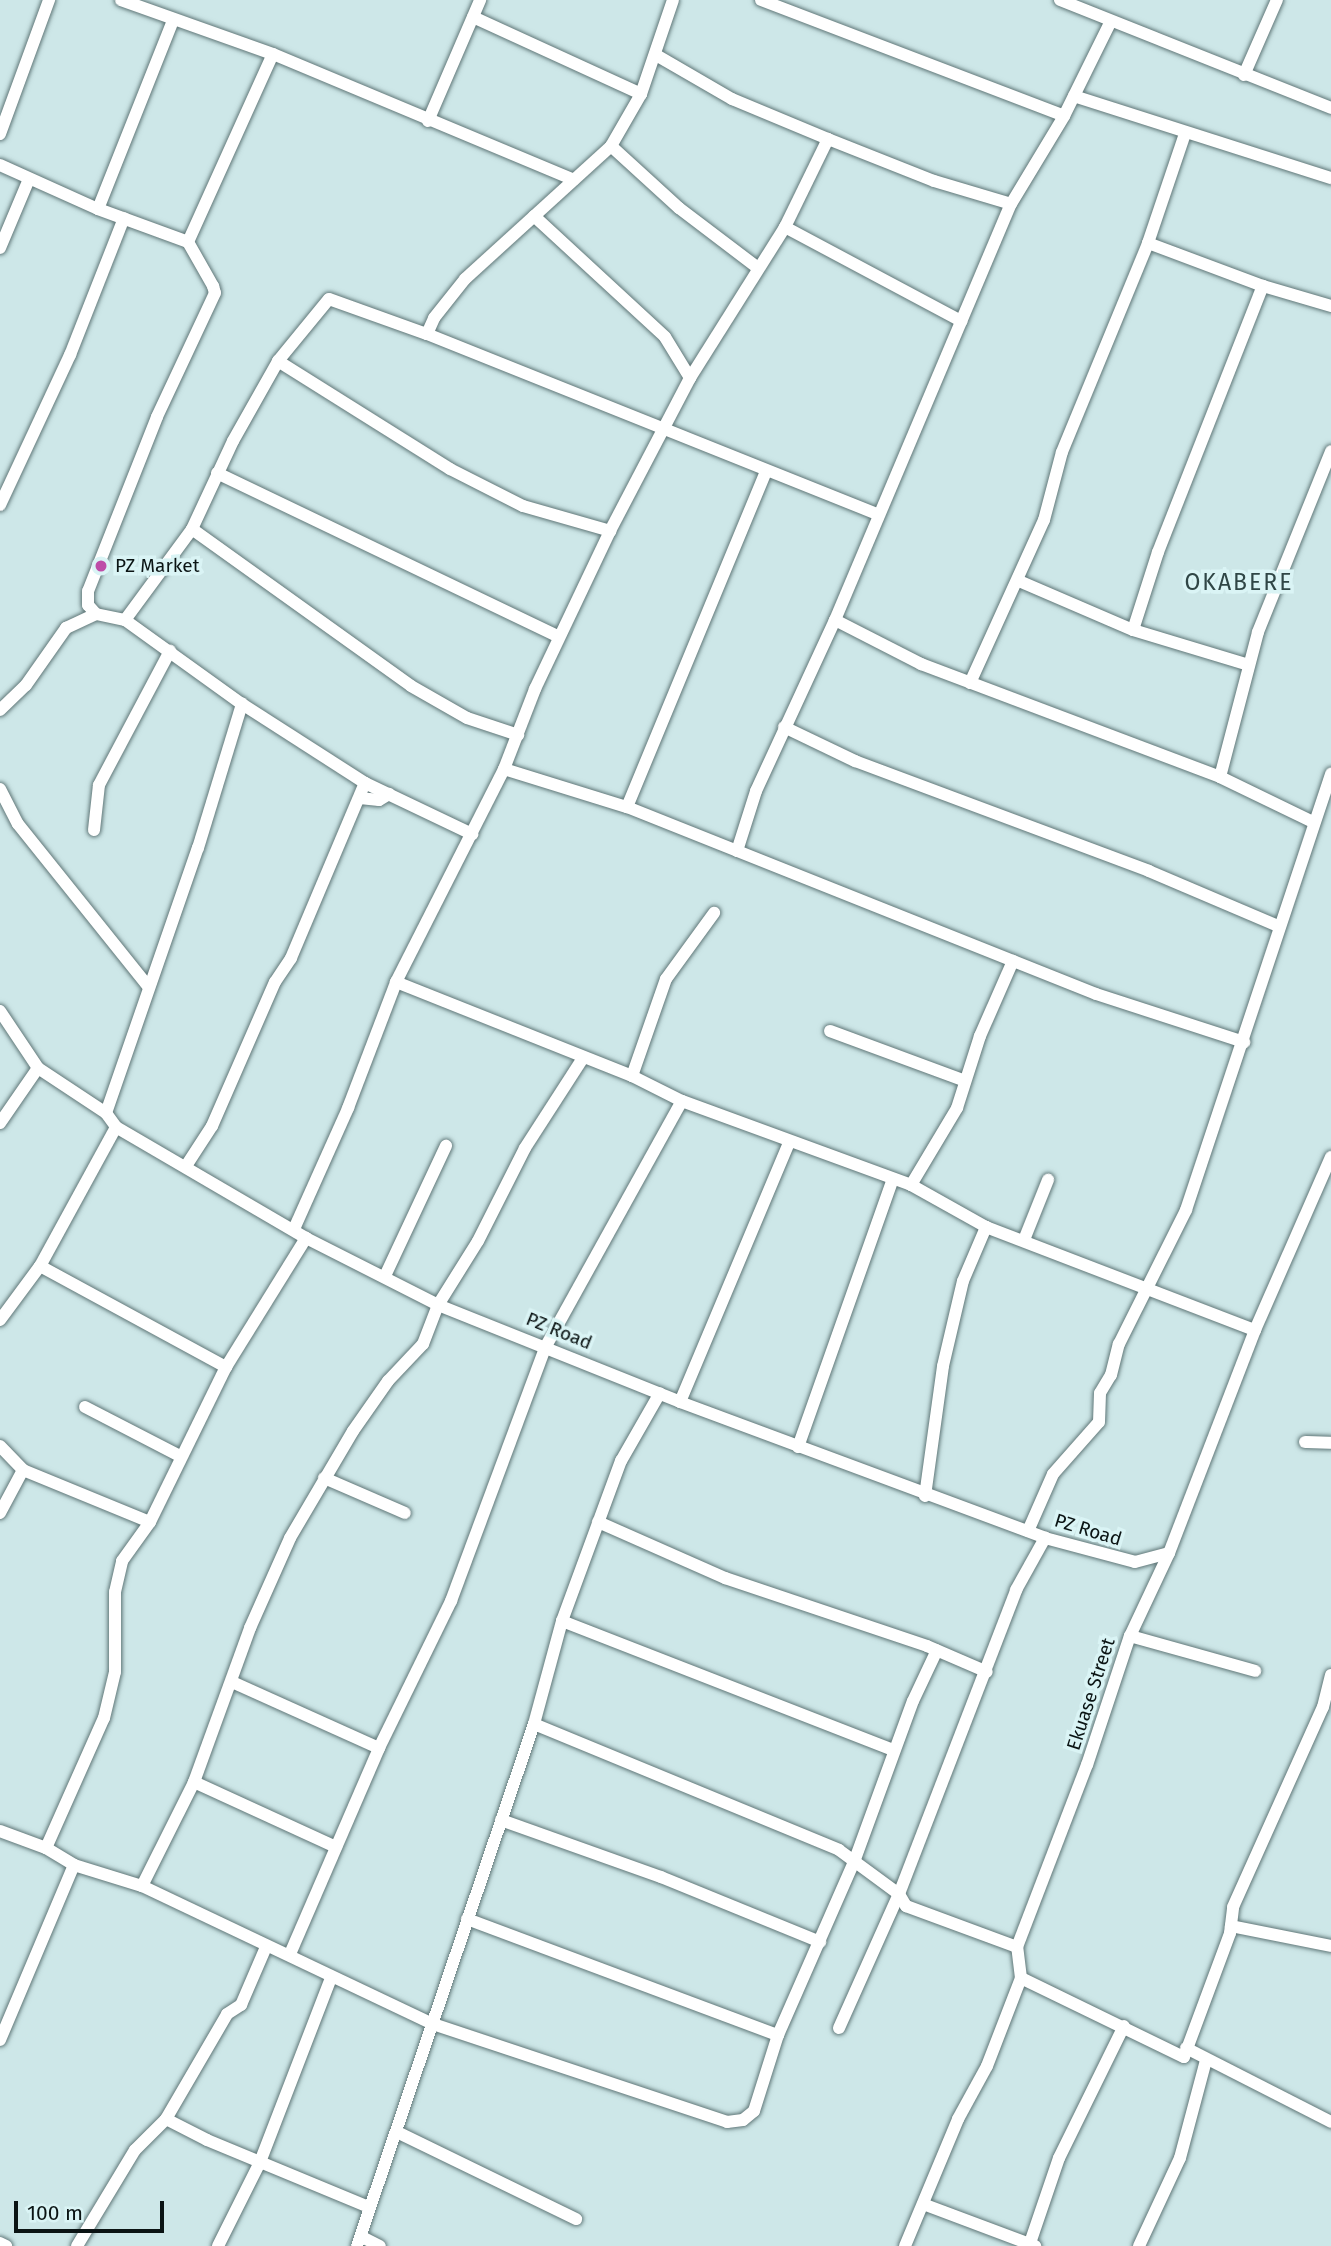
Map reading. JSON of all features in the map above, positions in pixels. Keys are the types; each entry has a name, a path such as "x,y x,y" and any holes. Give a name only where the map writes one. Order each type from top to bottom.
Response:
{"street":[{"path":"0,134 49,0"},
{"path":"121,0 173,21 273,54 574,180"},
{"path":"428,121 480,0"},
{"path":"427,334 433,318 465,279 611,146 641,94 673,0"},
{"path":"761,0 1064,116"},
{"path":"1060,0 1331,108"},
{"path":"1244,75 1277,0"},
{"path":"473,17 641,94"},
{"path":"98,209 173,21"},
{"path":"737,851 755,791 835,620 876,514 1011,204 1064,116 1111,21"},
{"path":"188,242 273,54"},
{"path":"656,55 732,99 934,181 1011,204"},
{"path":"1074,96 1185,134 1331,178"},
{"path":"970,683 1019,581 1044,520 1062,452 1148,243 1185,134"},
{"path":"295,1229 348,1108 396,982 504,769 559,637 610,531 690,378 785,227 828,139"},
{"path":"611,146 679,208 758,268"},
{"path":"0,165 98,209 188,242 210,275 215,293 162,406 88,591 88,606 96,614 125,620 242,704 365,783 472,834"},
{"path":"0,248 29,179"},
{"path":"534,216 665,337 690,378"},
{"path":"0,505 70,355 124,218"},
{"path":"785,227 961,321"},
{"path":"1148,243 1263,286 1331,306"},
{"path":"1133,630 1158,552 1263,286"},
{"path":"125,620 192,529 217,473 278,361 329,299 427,334 876,514"},
{"path":"278,361 450,469 523,506 610,531"},
{"path":"1220,777 1249,665 1290,545 1331,451"},
{"path":"627,807 766,472"},
{"path":"217,473 559,637"},
{"path":"192,529 411,686 467,718 517,735"},
{"path":"1019,581 1133,630 1249,665"},
{"path":"0,710 26,685 66,628 96,614"},
{"path":"835,620 887,649 1220,777 1313,822"},
{"path":"94,830 99,785 170,651"},
{"path":"106,1113 198,848 242,704"},
{"path":"784,727 855,761 1149,871 1278,926"},
{"path":"504,769 627,807 1013,961 1244,1042"},
{"path":"1028,1531 1053,1474 1099,1422 1100,1392 1111,1375 1119,1344 1147,1285 1159,1270 1186,1210 1244,1042 1278,926 1331,773"},
{"path":"186,1166 212,1126 275,982 291,958 365,783"},
{"path":"0,789 18,824 148,986"},
{"path":"360,798 379,800 389,794"},
{"path":"632,1076 666,979 714,913"},
{"path":"911,1185 957,1108 965,1081 1013,961"},
{"path":"396,982 632,1076 682,1101 892,1182 911,1185 986,1227 1147,1285 1255,1330"},
{"name":"PZ Road","path":"0,1012 38,1068 106,1113 116,1127 295,1229 306,1238 438,1305 546,1346 680,1402 925,1496 1045,1538 1135,1563 1169,1553"},
{"path":"830,1031 965,1081"},
{"path":"142,1886 194,1782 290,1538 324,1478 388,1381 424,1344 438,1305 478,1241 525,1148 583,1058"},
{"path":"0,1123 38,1068"},
{"path":"290,1954 379,1748 451,1601 546,1346 682,1101"},
{"path":"0,1320 40,1266 116,1127"},
{"path":"680,1402 789,1143"},
{"path":"385,1276 446,1146"},
{"name":"Ekuase Street","path":"905,2246 958,2119 987,2066 1021,1979 1017,1947 1087,1765 1130,1636 1169,1553 1255,1330 1331,1157"},
{"path":"1024,1240 1048,1180"},
{"path":"798,1447 892,1182"},
{"path":"925,1496 943,1367 963,1282 986,1227"},
{"path":"46,1848 104,1718 115,1672 115,1592 121,1561 150,1522 180,1456 226,1367 306,1238"},
{"path":"40,1266 226,1367"},
{"path":"380,2246 359,2242 369,2207 399,2133 467,1919 534,1724 562,1621 621,1461 660,1393"},
{"path":"85,1407 180,1456"},
{"path":"1305,1441 1331,1443"},
{"path":"0,1446 23,1470 150,1522"},
{"path":"0,1513 23,1470"},
{"path":"324,1478 405,1513"},
{"path":"598,1522 725,1578 937,1650 987,1672"},
{"path":"839,2028 899,1894 987,1672 1016,1590 1045,1538"},
{"path":"562,1621 893,1750"},
{"path":"1130,1636 1255,1671"},
{"path":"0,1831 46,1848 74,1865 142,1886 266,1947 290,1954 331,1978 433,2024 727,2122 743,2120 754,2111 778,2035 854,1862 893,1750 937,1650"},
{"path":"1021,1979 1184,2057 1231,1926 1233,1907 1264,1830 1327,1707 1331,1675"},
{"path":"232,1682 379,1748"},
{"path":"534,1724 759,1813 839,1850 899,1894 906,1906 1017,1947"},
{"path":"194,1782 335,1847"},
{"path":"501,1820 662,1877 820,1942"},
{"path":"0,2040 74,1865"},
{"path":"467,1919 778,2035"},
{"path":"1231,1926 1331,1946"},
{"path":"77,2246 135,2150 166,2119 227,2014 241,2005 266,1947"},
{"path":"218,2246 260,2162 331,1978"},
{"path":"923,2204 1032,2245 1059,2158 1124,2026"},
{"path":"1186,2048 1331,2122"},
{"path":"1139,2246 1180,2158 1206,2060"},
{"path":"166,2119 369,2207"},
{"path":"399,2133 576,2219"},
{"path":"0,2243 6,2246"}],"place":[{"name":"PZ Market","path":"101,566"}],"district":[{"name":"OKABERE","path":"1239,582"}]}
